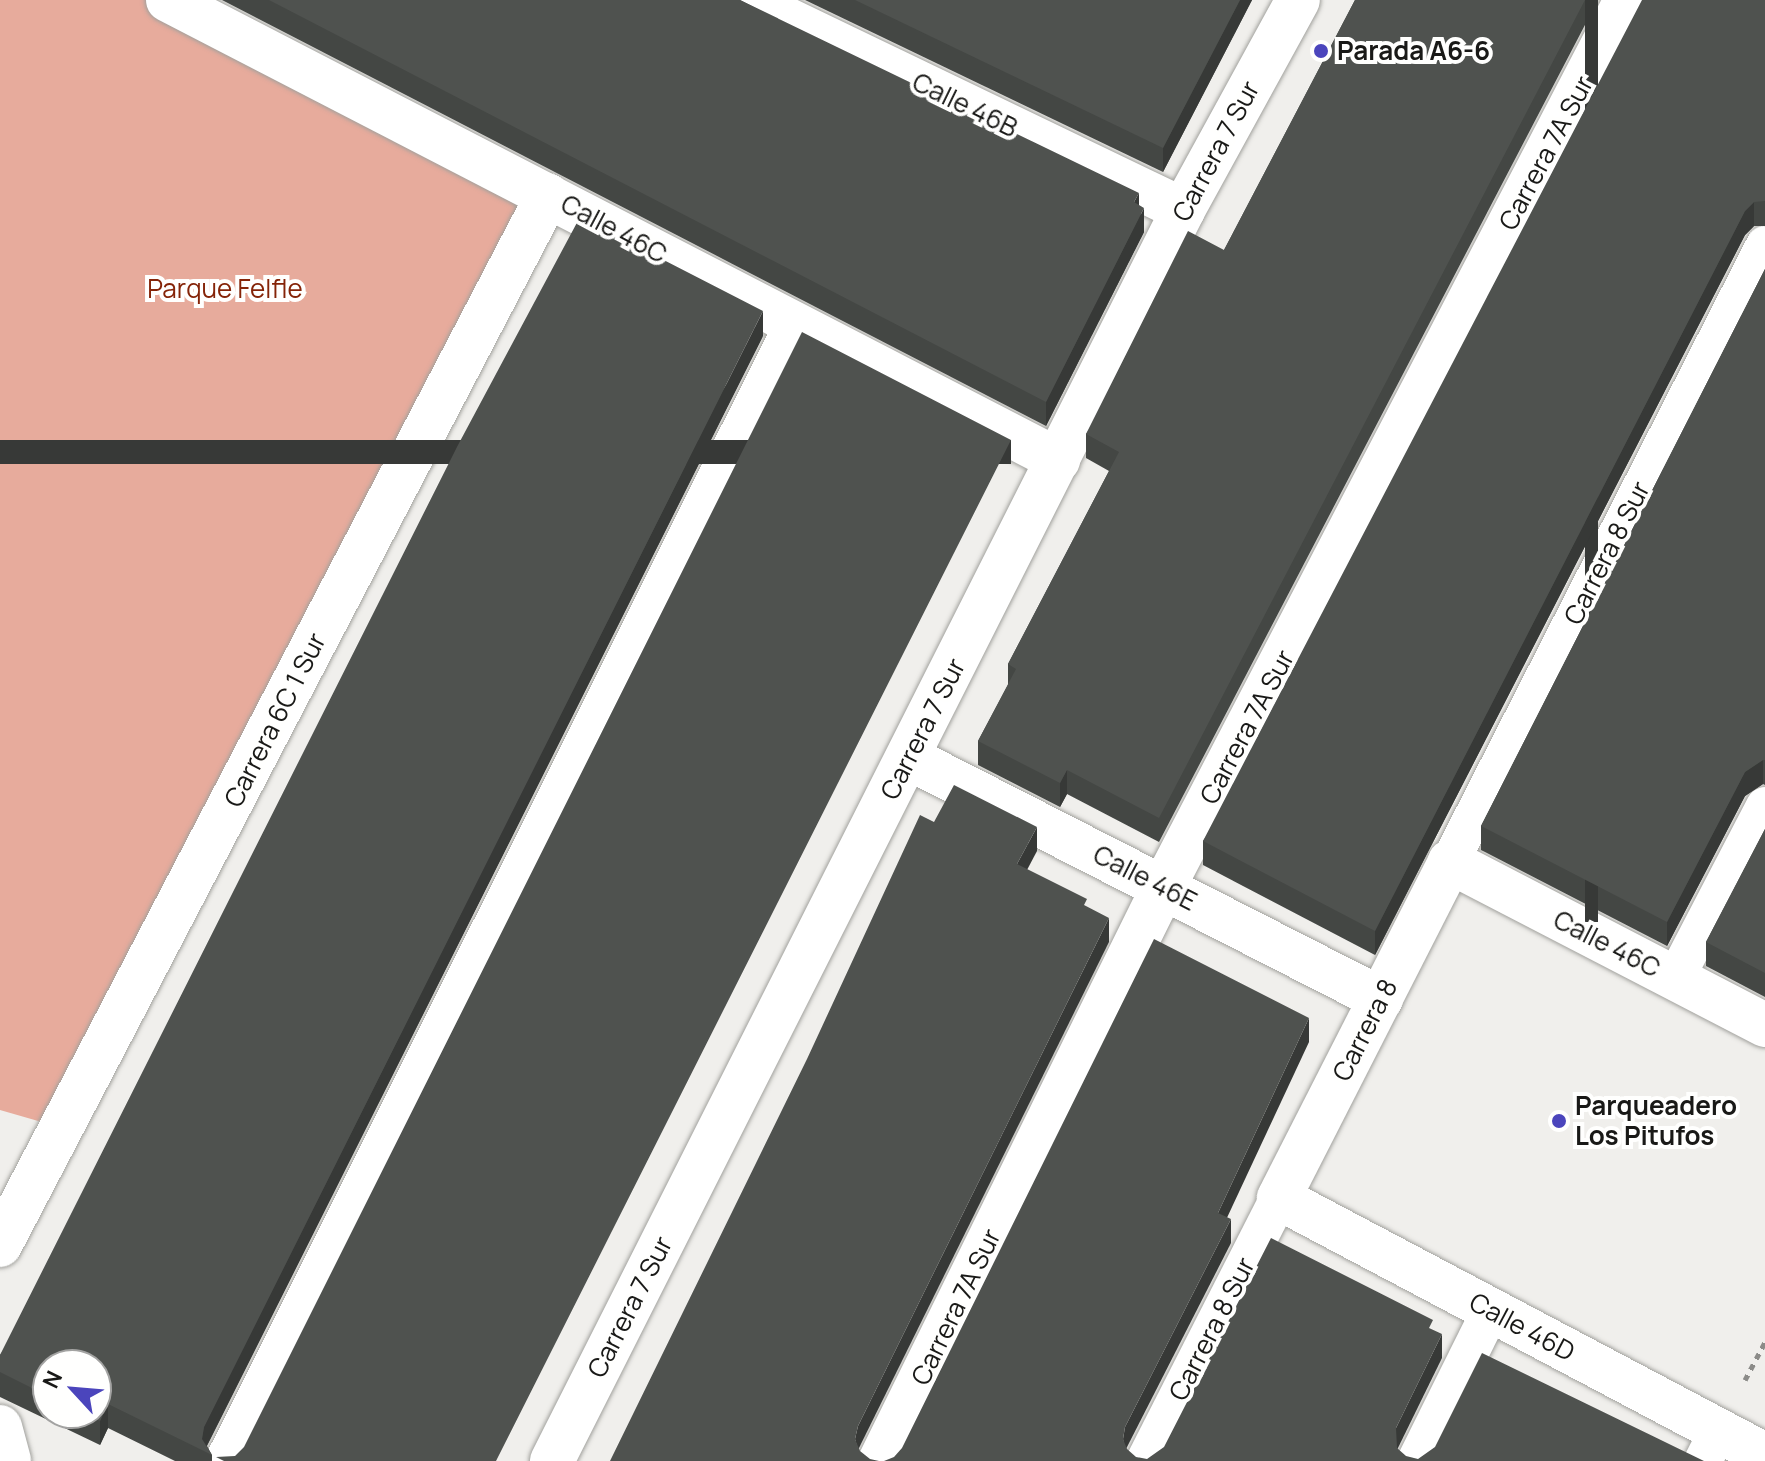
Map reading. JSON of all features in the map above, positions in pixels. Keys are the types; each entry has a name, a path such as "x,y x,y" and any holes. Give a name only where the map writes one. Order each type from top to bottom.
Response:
{"street":[{"name":"Calle 46C","path":"168,0 1058,460"},
{"name":"Calle 46B","path":"747,0 1183,210"},
{"name":"Carrera 7 Sur","path":"552,1461 1183,210 1298,0"},
{"name":"Carrera 7A Sur","path":"880,1461 1163,888 1626,0"},
{"name":"Carrera 6C 1 Sur","path":"0,1245 548,195"},
{"name":"Calle 46E","path":"909,758 1381,999"},
{"name":"Calle 46C","path":"1450,862 1765,1025"},
{"name":"Carrera 8","path":"1279,1198 1450,862"},
{"name":"Calle 46D","path":"1279,1198 1491,1310 1710,1446 1765,1455"},
{"path":"0,1427 9,1461"}],"lane":[{"name":"Carrera 8 Sur","path":"1450,862 1765,245"},
{"path":"224,1461 794,323"},
{"path":"1675,979 1765,806"},
{"name":"Carrera 8 Sur","path":"1145,1461 1279,1198"},
{"path":"1416,1461 1491,1310"}],"green space":[{"name":"Parque Felfle","path":"0,0 153,0 528,190 52,1125 0,1110"}],"building":[{"path":"269,0 740,0 1139,193 1134,202 1144,208 1046,402"},
{"path":"855,0 1240,0 1163,148"},
{"path":"1355,0 1585,0 1159,818 1067,770 1060,783 978,741 1016,669 1008,664 1119,452 1086,434 1188,231 1224,250"},
{"path":"1642,0 1765,0 1765,201 1754,202 1745,211 1375,931 1203,841"},
{"path":"580,217 763,311 204,1427 202,1439 212,1455 112,1406 112,1349 32,1349 32,1388 0,1372 0,1355 458,445"},
{"path":"1765,269 1765,760 1745,772 1667,922 1481,826"},
{"path":"802,332 1011,440 496,1461 224,1461 216,1457 235,1456 244,1447"},
{"path":"954,785 1037,827 1017,864 1087,899 1084,905 1109,918 858,1426 855,1439 860,1451 870,1459 879,1461 610,1461 807,1059 920,815 934,822"},
{"path":"1765,829 1765,973 1706,942"},
{"path":"1154,939 1309,1018 1218,1213 1231,1219 1125,1427 1123,1439 1127,1449 1136,1457 1147,1459 1164,1447 1271,1238 1433,1320 1429,1328 1442,1334 1396,1428 1397,1448 1406,1456 1418,1459 1435,1447 1482,1353 1704,1461 884,1461 894,1457 902,1448"}],"place":[{"name":"Parada A6-6","path":"1321,51"},
{"name":"Parqueadero Los Pitufos","path":"1559,1121"}]}
